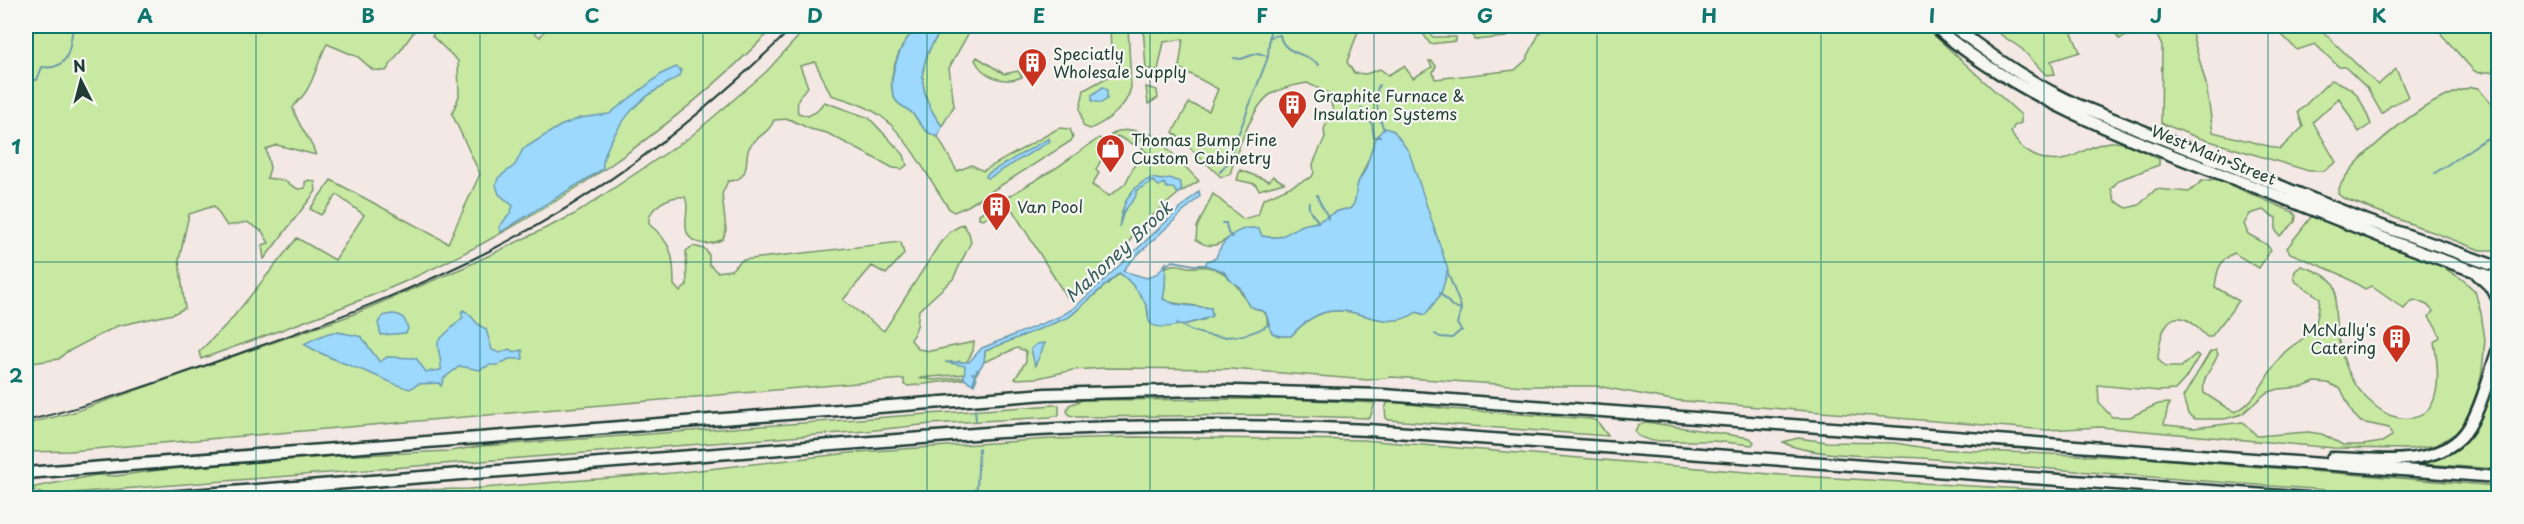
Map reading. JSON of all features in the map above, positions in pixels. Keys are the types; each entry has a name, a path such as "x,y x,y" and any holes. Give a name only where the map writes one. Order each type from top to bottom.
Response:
{"highway":[{"name":"West Main Street","path":"1934,26 1997,72 2065,109 2353,226 2499,279"},
{"name":"West Main Street","path":"1953,26 1999,62 2065,99 2365,220 2499,267"},
{"path":"2476,259 2499,258"},
{"path":"2467,268 2485,281 2499,300"},
{"path":"2218,457 2412,458 2432,455 2455,442 2470,425 2499,349"},
{"path":"26,473 992,398 1159,390 1360,394 2499,477"},
{"path":"153,498 1000,432 1202,425 1379,431 2308,498"}],"green space":[{"path":"26,26 418,26 386,71 373,70 358,57 327,44 308,88 293,108 316,155 277,145 266,149 270,168 267,178 282,180 298,189 305,188 305,182 309,180 315,182 316,191 264,259 262,245 269,243 262,231 247,222 227,226 214,206 189,214 179,260 185,308 173,314 117,326 65,353 59,359 26,364"},
{"path":"438,26 525,26 540,37 548,26 775,26 692,103 648,138 602,171 505,231 455,258 379,293 201,359 199,352 230,321 297,238 335,260 364,215 337,195 321,215 310,209 331,180 448,243 480,174 452,114 459,96 458,61 432,36"},
{"path":"808,26 836,26 853,30 858,26 924,26 912,33 902,47 892,76 893,94 897,102 912,113 925,130 938,137 957,171 972,165 983,171 1059,128 1070,129 1073,137 1071,141 968,206 954,212 950,210 910,147 891,125 871,110 831,95 815,62 800,66 808,87 799,98 798,113 808,116 816,112 824,102 869,118 904,155 907,165 902,169 893,168 827,133 810,129 789,119 774,120 769,129 749,148 742,176 728,181 722,194 726,230 723,239 703,244 692,240 686,229 685,197 666,200 652,212 649,224 663,237 670,251 674,285 680,292 687,285 686,251 693,246 705,249 709,255 709,264 717,272 731,270 742,260 901,242 904,254 886,274 872,266 843,300 884,331 940,243 951,231 963,224 969,233 971,242 953,279 919,310 917,326 911,340 918,349 930,351 974,342 973,351 966,363 958,361 966,366 966,374 919,378 934,380 965,377 964,379 909,386 904,385 904,379 70,451 26,452 26,424 74,412 349,316 465,267 575,214 690,137 766,72"},
{"path":"945,26 968,26 968,34 949,68 954,106 942,126 927,100 923,75 929,51"},
{"path":"1110,26 1128,26 1131,87 1121,107 1103,122 1090,129 1083,126 1080,108 1084,90 1117,72 1119,56 1111,55"},
{"path":"1143,26 1360,26 1347,62 1354,73 1366,74 1380,69 1388,75 1404,66 1413,78 1432,67 1429,61 1432,61 1436,66 1433,72 1435,79 1515,70 1526,60 1543,26 1924,26 2021,115 2021,123 2014,126 2011,132 2029,153 2056,161 2074,156 2100,144 2117,142 2159,159 2159,165 2119,180 2111,189 2115,201 2127,208 2139,205 2156,189 2189,192 2202,181 2216,179 2293,212 2296,216 2295,222 2280,236 2276,231 2276,218 2263,210 2250,214 2244,224 2248,234 2266,244 2271,250 2259,268 2234,253 2229,256 2220,267 2215,287 2239,301 2211,337 2207,337 2192,323 2181,318 2168,322 2164,328 2158,359 2165,367 2181,367 2196,354 2199,356 2185,379 2175,390 2159,391 2098,385 2099,403 2112,417 2130,417 2158,404 2169,403 2164,424 2166,425 2194,428 2243,422 2257,436 2308,432 2322,434 2343,445 2382,442 2392,436 2389,428 2361,422 2353,414 2341,389 2328,383 2315,382 2303,387 2279,389 2266,393 2242,414 2225,419 2195,419 2188,414 2183,397 2210,352 2216,350 2218,354 2204,382 2204,393 2235,412 2256,394 2283,354 2312,330 2317,320 2320,298 2296,282 2295,271 2301,266 2322,274 2335,286 2336,323 2341,350 2350,375 2364,396 2383,412 2397,417 2412,418 2423,414 2430,408 2437,387 2434,342 2440,337 2429,317 2433,311 2427,305 2415,300 2404,309 2371,286 2365,289 2340,274 2290,253 2287,248 2311,217 2328,221 2435,262 2462,279 2475,291 2485,340 2476,401 2467,419 2456,433 2437,445 2410,449 2334,448 2100,427 2047,430 1672,400 1597,386 1526,386 1392,377 1368,380 1231,369 1104,368 1073,370 1038,378 1015,379 1026,361 1026,351 1017,348 984,362 985,351 1069,317 1120,273 1143,298 1148,316 1183,325 1206,319 1211,308 1167,302 1163,298 1166,267 1177,265 1215,269 1232,281 1249,306 1265,313 1267,323 1278,336 1291,336 1309,320 1326,312 1342,311 1386,320 1401,319 1417,312 1424,315 1441,294 1372,152 1358,183 1355,204 1349,209 1303,225 1279,237 1262,236 1259,230 1249,229 1241,230 1214,245 1206,245 1196,240 1197,227 1213,194 1243,219 1258,215 1263,199 1312,177 1313,164 1325,137 1324,129 1333,110 1328,93 1307,83 1284,88 1271,94 1251,119 1230,174 1221,177 1173,132 1189,103 1209,111 1218,89 1179,68 1183,39 1164,42 1158,70 1146,69"},
{"path":"1418,26 1422,26 1433,37 1456,37 1456,41 1430,44"},
{"path":"1502,26 1511,26 1506,37 1474,40 1473,36 1493,32"},
{"path":"1988,26 2069,26 2080,52 2051,61 2055,74 2046,75 2022,49"},
{"path":"2111,26 2152,26 2119,39"},
{"path":"2152,26 2190,26 2206,84 2213,132 2280,149 2303,127 2298,112 2331,80 2353,91 2361,101 2371,124 2359,132 2339,98 2313,122 2336,162 2324,171 2309,171 2196,137 2161,123 2162,46"},
{"path":"2273,26 2299,26 2302,30 2310,26 2317,26 2378,85 2396,69 2408,97 2390,106 2382,114 2368,89 2345,67 2339,67 2315,44 2297,50"},
{"path":"2447,26 2498,26 2498,71 2478,73 2473,70 2442,35 2441,32"},
{"path":"977,57 1004,74 1018,71 1022,77 1008,80 995,78 983,71 975,60"},
{"path":"1146,87 1157,90 1158,98 1148,104"},
{"path":"2472,87 2478,88 2498,112 2498,250 2480,250 2343,198 2338,194 2341,184 2360,159 2389,134 2425,107"},
{"path":"1118,131 1143,132 1137,146 1117,136 1114,139 1111,135"},
{"path":"1151,134 1199,181 1179,193 1137,229 1129,242 1080,292 1068,298 1010,206 983,219 979,218 979,214 1056,168 1099,138 1106,141 1108,145 1096,170 1099,173 1092,185 1109,196 1125,184 1135,164 1144,158 1147,152 1142,149"},
{"path":"1240,170 1269,181 1273,176 1284,183 1259,190 1255,184 1237,180"},
{"path":"2498,360 2498,469 2409,463 2458,444"},
{"path":"1287,399 1375,403 1370,418 1264,415 1078,417 1069,415 1067,411 1069,405 1083,400"},
{"path":"1387,403 1449,409 1591,419 1597,421 1608,436 1389,420 1386,418 1385,409"},
{"path":"1059,405 1059,415 1050,417 931,424 45,495 33,490 35,487 97,475 116,476 160,470 337,456 450,451 482,446"},
{"path":"1646,422 1750,438 1754,442 1752,445 1713,441 1652,441 1638,436 1635,431 1638,425"},
{"path":"1133,437 1363,440 1782,475 2179,498 285,498 401,490 469,489 673,473 859,452 1051,439"},
{"path":"1798,438 1827,442 1895,443 1932,449 2146,458 2498,486 2498,498 2381,494 1922,458 1849,455 1810,451 1783,442"}],"water":[{"path":"924,26 945,26 929,51 923,75 927,100 942,126 938,137 925,130 912,113 897,102 893,95 895,66 902,47 912,33"},
{"path":"676,67 681,70 679,76 643,99 621,125 606,152 603,169 501,232 499,227 513,206 499,194 496,185 498,178 515,165 523,149 560,126 580,118 609,114 663,73"},
{"path":"1103,87 1107,90 1107,99 1101,103 1092,101 1092,95"},
{"path":"1385,128 1394,131 1409,152 1448,270 1441,294 1425,315 1417,312 1401,319 1386,320 1341,311 1326,312 1309,320 1291,336 1272,333 1265,312 1249,306 1239,286 1233,283 1223,271 1205,265 1207,261 1216,258 1222,245 1238,231 1259,229 1262,236 1279,237 1303,225 1317,222 1337,211 1350,209 1377,136"},
{"path":"1049,138 1050,141 1047,143 989,178 986,177 987,174"},
{"path":"1152,178 1161,180 1170,178 1180,182 1182,189 1178,194 1173,188 1167,188 1164,183 1159,186 1153,181 1137,190 1135,198 1124,211 1119,227 1122,211 1132,191"},
{"path":"1199,191 1200,196 1123,271 1147,278 1158,273 1166,263 1163,299 1175,304 1211,308 1212,316 1172,326 1163,327 1151,324 1148,311 1140,295 1119,273 1069,317 985,351 984,362 977,373 972,373 977,378 974,385 964,379 965,366 945,362 969,362 982,348 1061,316 1074,308"},
{"path":"463,310 486,329 492,350 500,353 509,349 514,352 522,350 523,359 509,359 498,365 490,365 479,370 460,366 444,378 441,386 439,383 418,384 410,389 329,357 304,344 327,333 344,333 362,337 380,362 387,357 416,358 426,372 441,370 438,341 463,317 461,313"},
{"path":"399,315 406,322 408,329 406,333 381,335 378,323 383,316"},
{"path":"1045,343 1035,366 1031,349 1037,344"}],"waterway":[{"path":"26,80 37,80 42,67 51,67 63,61 67,56 73,26"},
{"name":"Mahoney Brook","path":"1220,172 1227,164 1268,57 1270,29 1273,26"},
{"path":"1270,37 1280,35 1290,50 1319,65"},
{"path":"1234,58 1241,59 1258,53 1267,56"},
{"path":"1379,85 1377,101 1384,130"},
{"path":"1361,108 1372,124 1374,137 1380,137"},
{"path":"2435,173 2484,140 2498,134"},
{"path":"1317,195 1328,219"},
{"path":"1309,202 1310,211 1319,222"},
{"path":"1222,223 1226,223 1228,233 1232,237"},
{"path":"1164,266 1173,261 1206,265"},
{"path":"1447,271 1461,307"},
{"path":"1440,293 1452,306 1461,309 1457,324 1462,331"},
{"path":"1177,323 1200,333 1224,337 1247,334 1270,324"},
{"path":"1435,334 1452,338 1460,331"},
{"name":"Mahoney Brook","path":"973,384 977,370"},
{"name":"Mahoney Brook","path":"975,410 976,420"},
{"name":"Mahoney Brook","path":"968,498 977,487 979,448"}],"railway":[{"path":"26,421 137,389 309,328 402,291 493,249 575,203 653,150 725,90 794,26"}],"place":[{"name":"Speciatly Wholesale Supply","path":"1032,88"},
{"name":"Graphite Furnace & Insulation Systems","path":"1292,130"},
{"name":"Thomas Bump Fine Custom Cabinetry","path":"1110,174"},
{"name":"Van Pool","path":"996,232"},
{"name":"McNally's Catering","path":"2397,364"}]}
